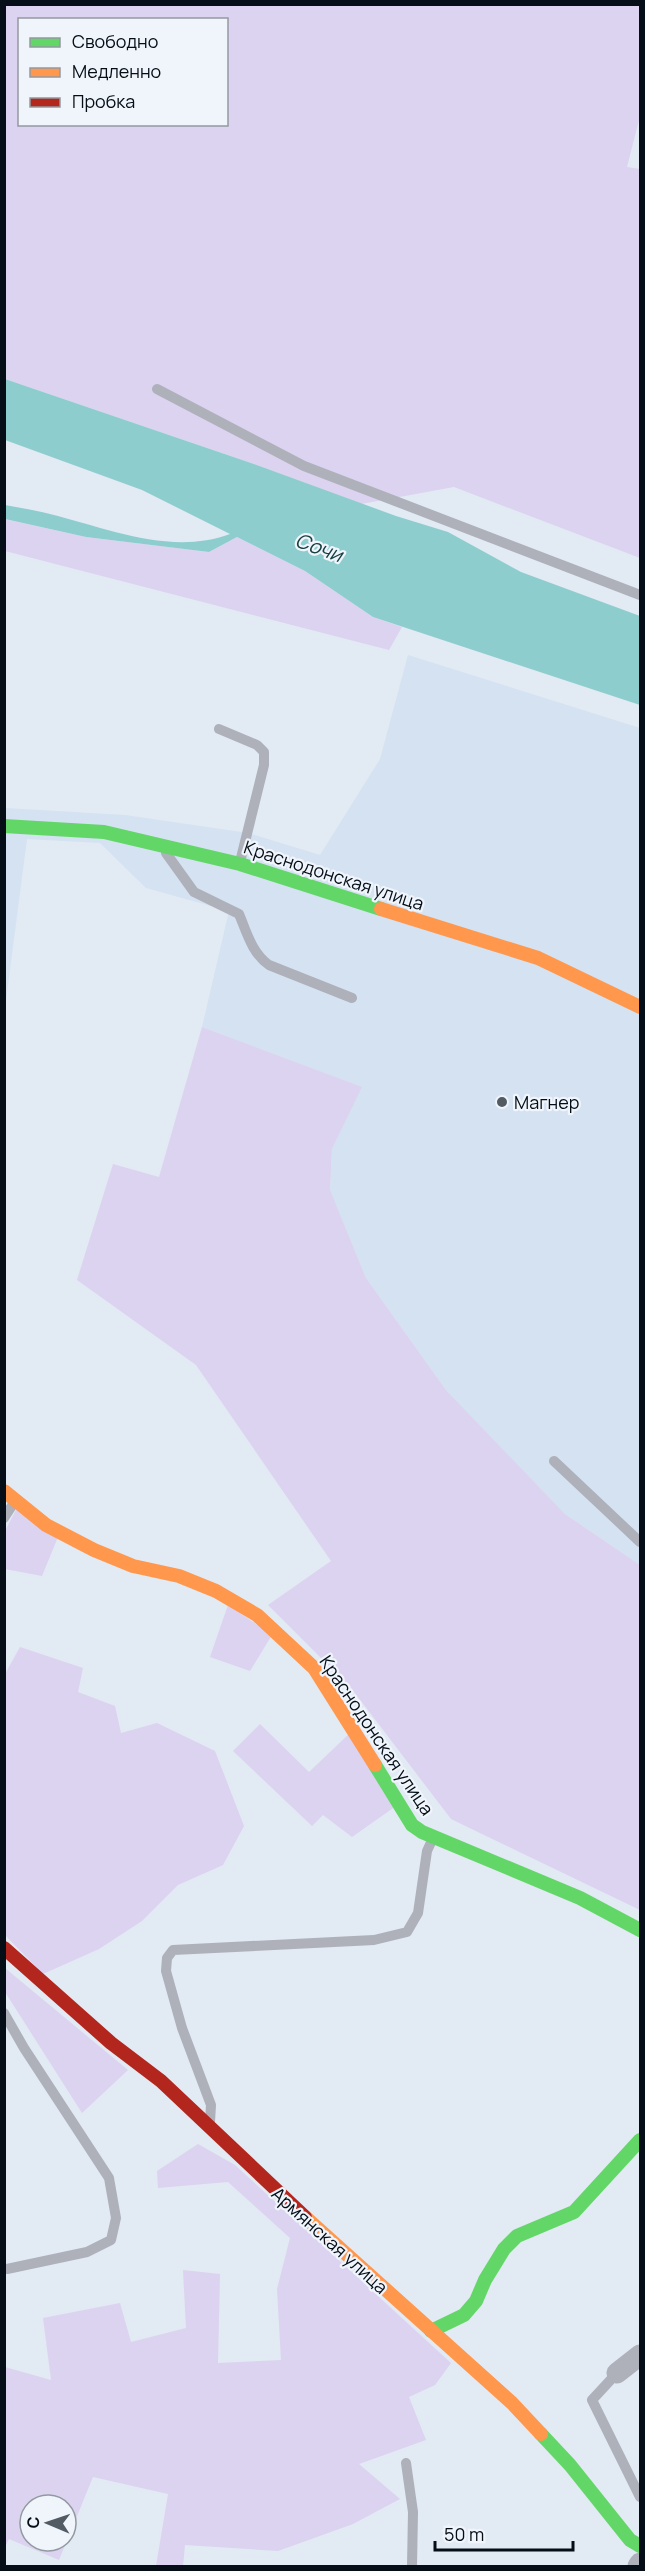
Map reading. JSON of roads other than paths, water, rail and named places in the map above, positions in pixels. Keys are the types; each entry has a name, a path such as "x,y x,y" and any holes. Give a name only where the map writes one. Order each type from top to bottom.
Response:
{"street":[{"name":"Краснодонская улица","path":"4,826 104,832 160,843 240,864 538,957 640,1007"},
{"name":"Краснодонская улица","path":"10,1495 46,1525 94,1550 134,1566 179,1576 216,1591 257,1615 314,1668 412,1825 433,1838 580,1898 640,1930"},
{"name":"Армянская улица","path":"4,1948 111,2043 161,2081 209,2128 512,2403 570,2465 630,2540 640,2546"},
{"path":"431,2331 464,2315 476,2301 484,2280 504,2249 517,2236 554,2223 574,2212 640,2140"},
{"path":"617,2373 640,2355"}],"lane":[{"path":"157,388 304,466 640,595"},
{"path":"219,729 257,745 264,752 264,765 240,864"},
{"path":"160,843 194,892 239,914 256,954 262,960 269,965 352,998"},
{"path":"554,1461 640,1542"},
{"path":"4,1518 10,1495"},
{"path":"209,2128 211,2105 182,2028 166,1971 167,1958 173,1950 374,1940 407,1932 418,1913 427,1851 433,1838"},
{"path":"4,2013 24,2048 109,2178 116,2218 111,2240 87,2252 7,2269"},
{"path":"617,2373 592,2400 640,2497"},
{"path":"406,2463 413,2512 412,2566"}],"water":[{"name":"Сочи","path":"5,379 251,463 396,516 448,532 521,572 640,616 640,705 373,617 305,571 237,537 209,552 86,537 5,519 5,505 139,538 162,541 208,540 230,534 142,490 5,440"}],"place":[{"name":"Магнер","path":"502,1102"}]}
